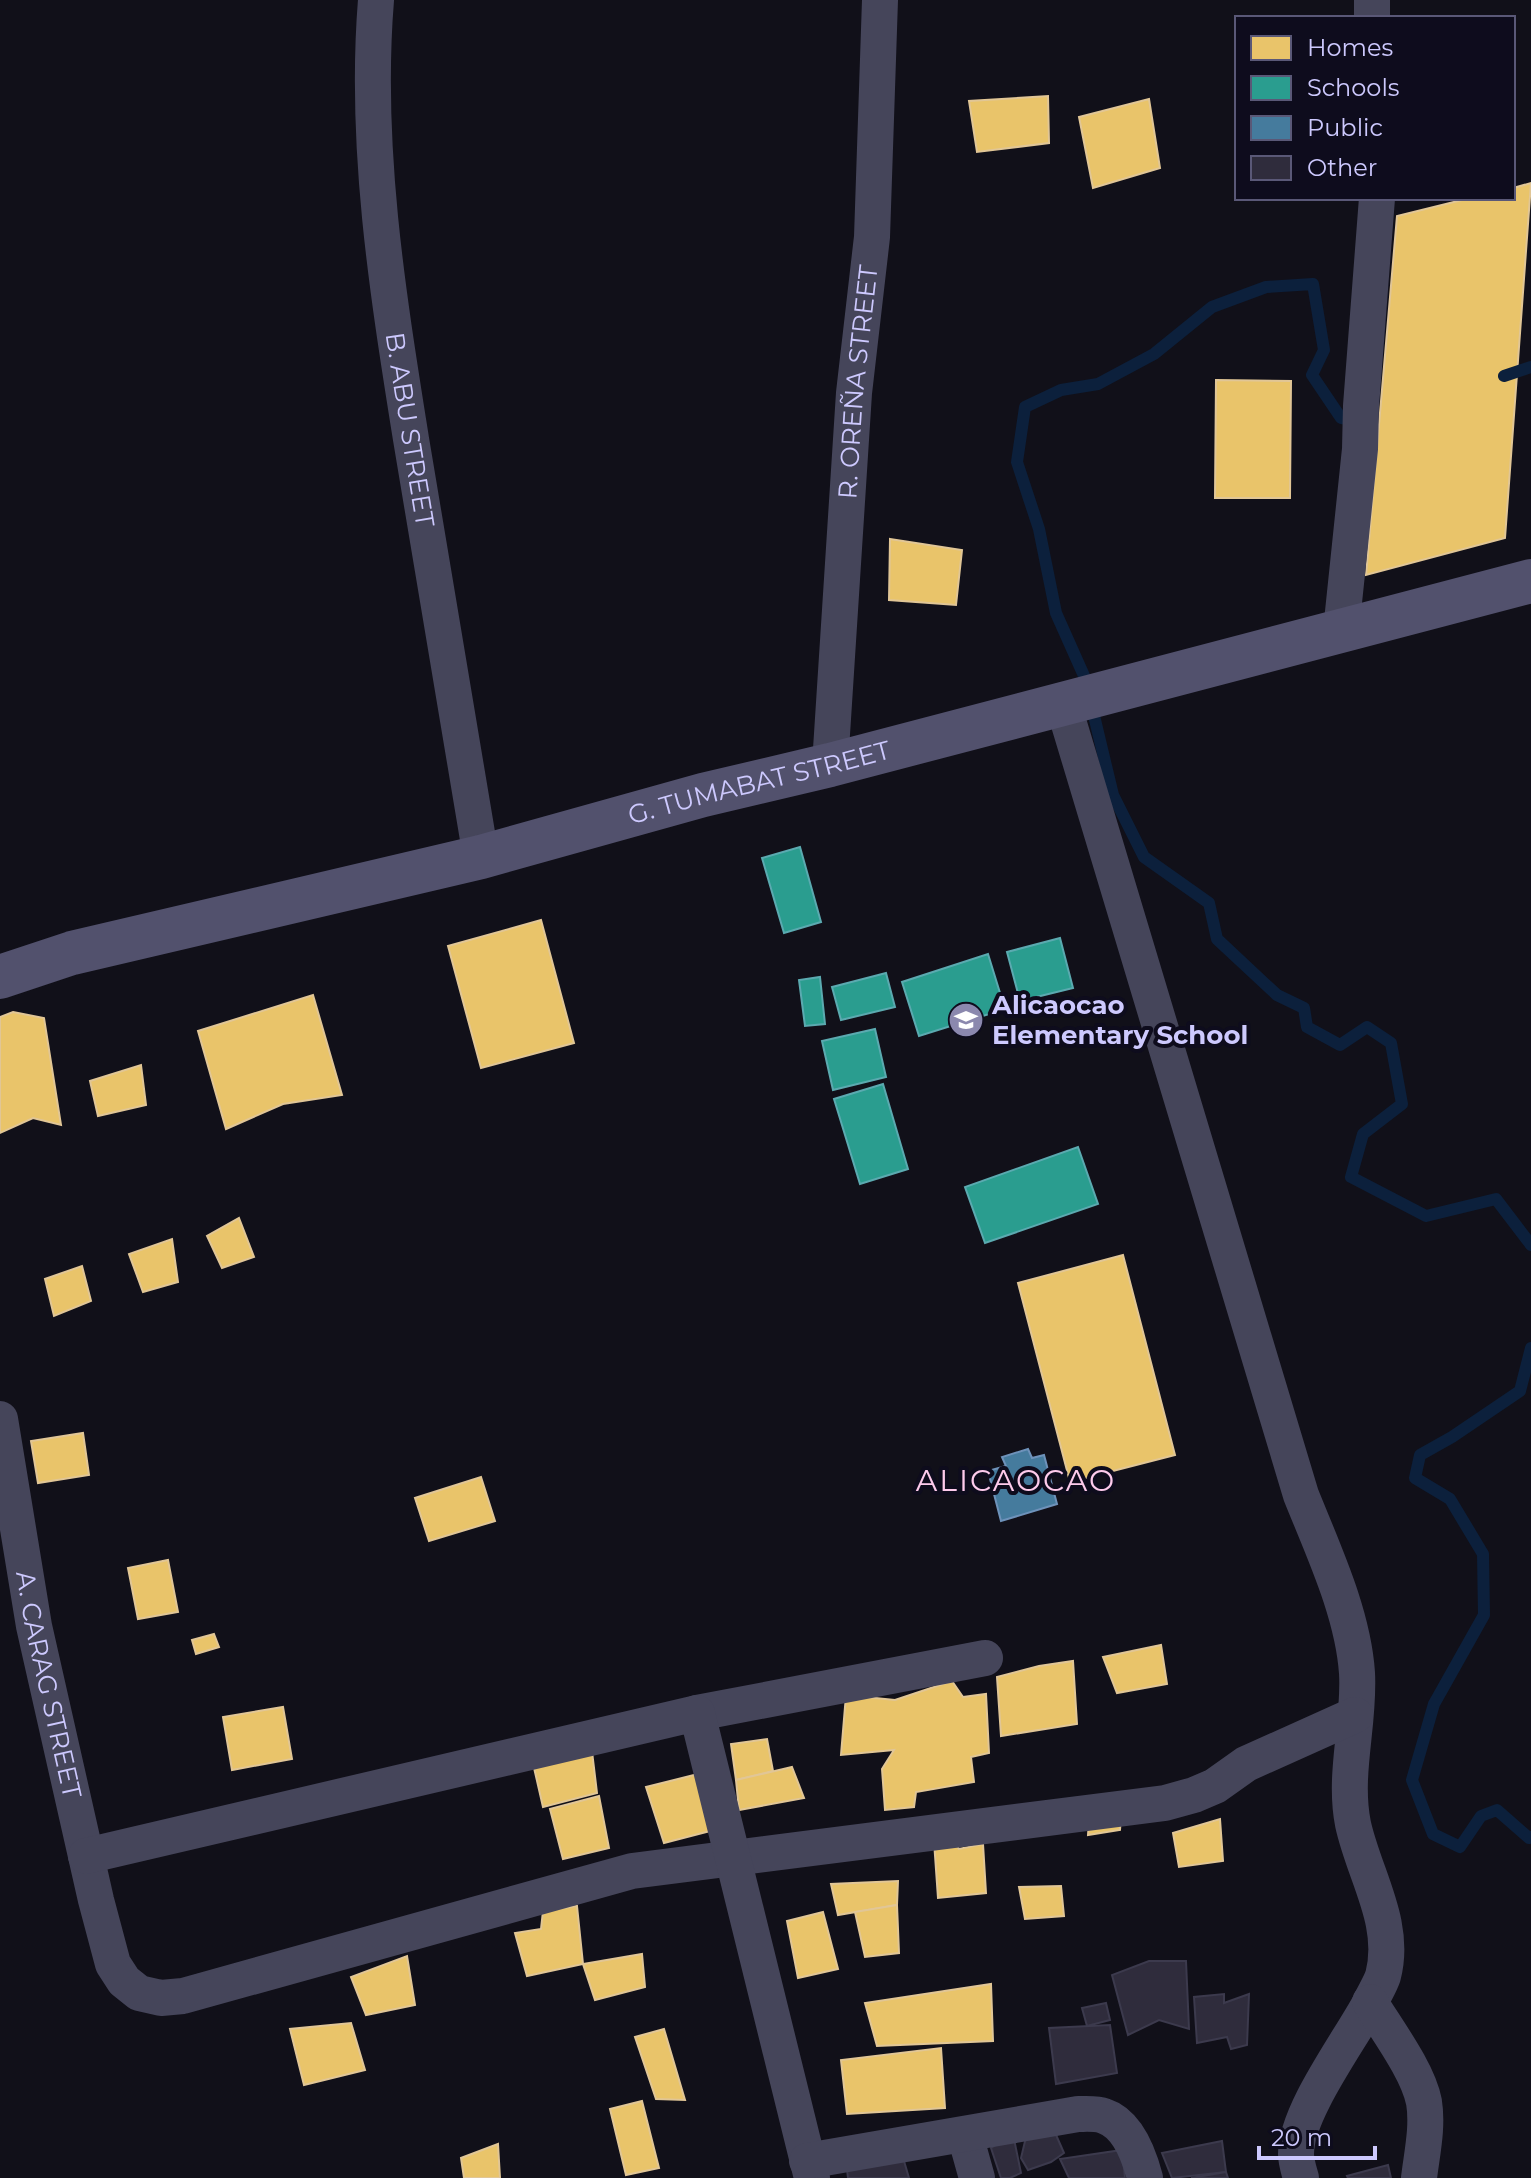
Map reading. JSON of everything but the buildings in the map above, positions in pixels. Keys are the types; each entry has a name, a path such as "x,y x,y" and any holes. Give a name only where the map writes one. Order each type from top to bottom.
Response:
{"main road":[{"name":"G. TUMABAT STREET","path":"0,977 72,953 481,857 703,795 830,765 1523,583"}],"street":[{"name":"B. ABU STREET","path":"376,0 373,140 380,218 401,377 481,857"},
{"name":"R. OREÑA STREET","path":"830,765 854,393 872,237 880,0"},
{"path":"1341,631 1360,449 1377,200"},
{"path":"1064,704 1301,1495 1345,1606 1357,1672 1349,1790 1353,1823 1386,1926 1387,1954 1382,1979 1359,2025 1312,2101 1301,2126 1296,2154 1301,2178"},
{"name":"A. CARAG STREET","path":"0,1419 34,1626 113,1964 124,1981 139,1993 161,1998 183,1996 632,1871 1165,1803 1215,1786 1246,1764 1355,1715"},
{"path":"86,1856 697,1713 985,1658"},
{"path":"697,1713 810,2170 965,2135 1078,2114 1102,2114 1120,2125 1134,2147 1145,2178"},
{"path":"1370,2002 1414,2076 1423,2101 1425,2127 1419,2178"},
{"path":"965,2135 977,2178"}],"waterway":[{"path":"1358,422 1341,418 1312,375 1324,350 1313,284 1266,287 1212,307 1154,354 1098,384 1061,390 1025,407 1017,462 1039,529 1056,613 1085,678 1113,795 1144,857 1209,903 1217,939 1277,995 1304,1008 1307,1027 1340,1045 1367,1027 1391,1043 1402,1104 1363,1134 1351,1177 1426,1216 1496,1199 1531,1245"},
{"path":"1504,376 1531,367"},
{"path":"1531,1348 1520,1391 1420,1455 1415,1478 1450,1499 1483,1554 1484,1615 1434,1704 1412,1780 1433,1834 1460,1847 1481,1816 1497,1810 1531,1837"}],"place":[{"name":"Alicaocao Elementary School","path":"966,1020"}],"district":[{"name":"ALICAOCAO","path":"1016,1480"}]}
